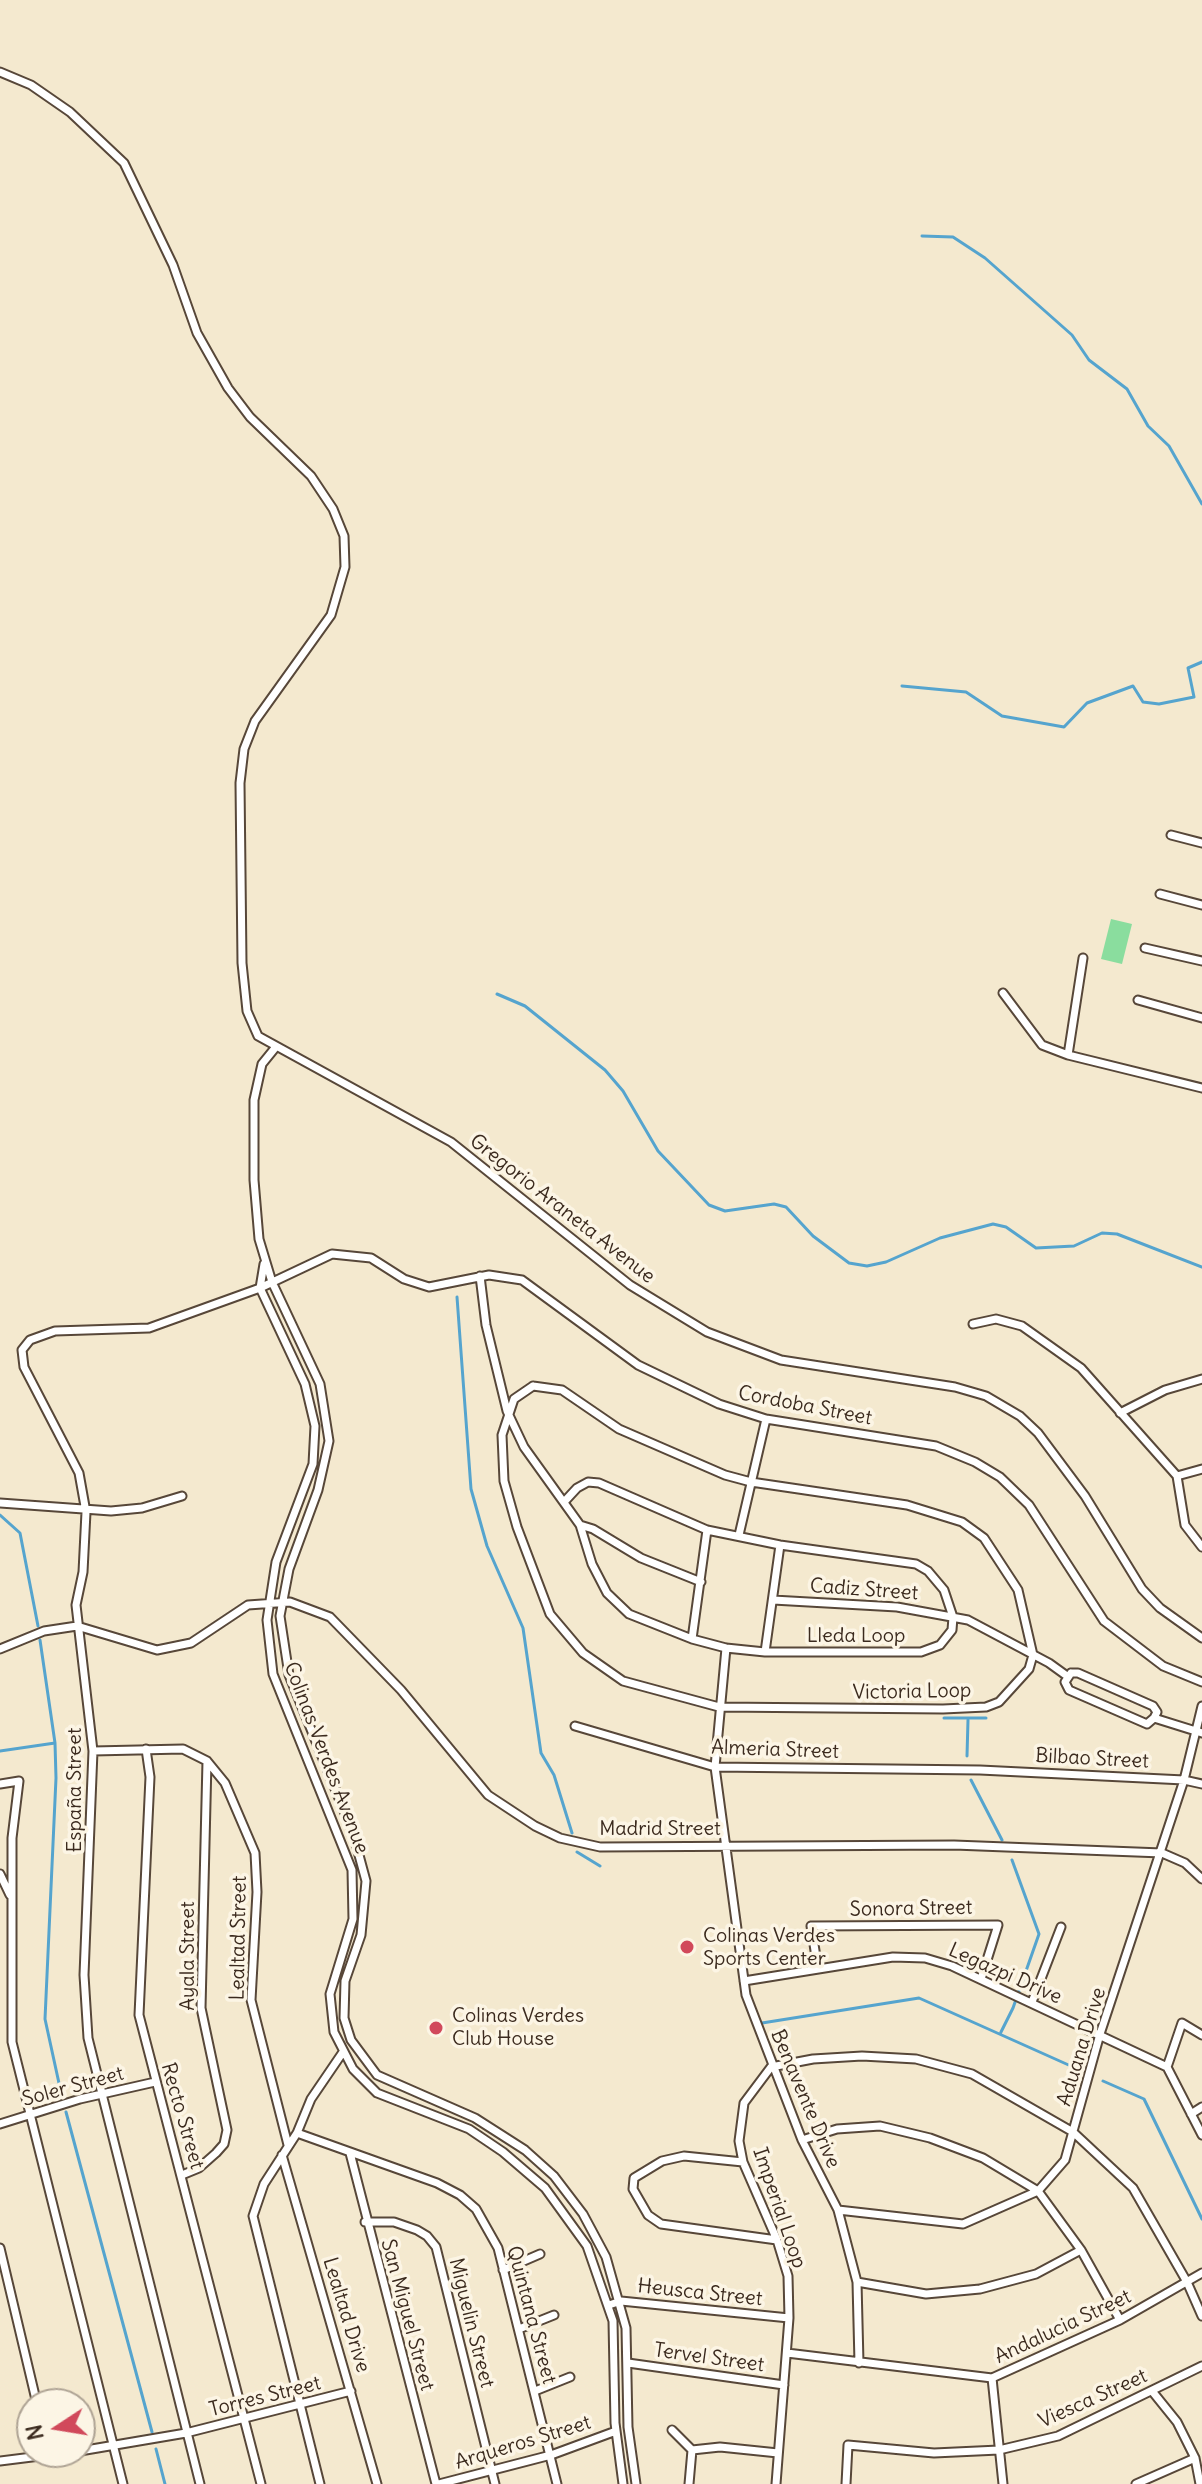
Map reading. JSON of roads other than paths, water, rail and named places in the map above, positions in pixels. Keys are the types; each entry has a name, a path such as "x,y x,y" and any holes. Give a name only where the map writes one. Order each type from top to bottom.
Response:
{"street":[{"path":"0,72 31,85 70,112 124,163 173,265 197,333 228,388 250,417 311,476 333,509 344,536 345,567 331,615 255,721 241,765 244,986 253,1029 275,1048"},
{"path":"1171,835 1202,843"},
{"path":"1160,894 1202,905"},
{"path":"1145,948 1202,961"},
{"path":"1068,1055 1083,958"},
{"path":"1003,993 1042,1045 1068,1055 1202,1088"},
{"path":"1138,1000 1202,1018"},
{"name":"Colinas Verdes Avenue","path":"275,1048 262,1064 254,1100 255,1212 272,1282 320,1384 329,1441 318,1490 281,1601 283,1649 289,1675 353,1833 366,1881 361,1935 345,1981 343,2002 351,2040 377,2075 475,2118 525,2150 554,2176 596,2235 621,2301 628,2363 628,2427 636,2484"},
{"name":"Gregorio Araneta Avenue","path":"275,1048 451,1142 630,1285 707,1332 781,1360 955,1387 986,1396 1020,1416 1038,1433 1085,1496 1142,1589 1170,1616 1202,1638"},
{"name":"Cordoba Street","path":"260,1288 320,1257 346,1252 371,1258 420,1286 446,1286 480,1276 522,1280 660,1378 719,1404 766,1419 936,1446 975,1462 1000,1477 1029,1505 1104,1621 1163,1666 1202,1682"},
{"name":"Colinas Verdes Avenue","path":"265,1261 260,1288 312,1403 316,1442 303,1494 276,1562 268,1602 273,1674 352,1870 353,1919 330,1994 330,2015 343,2052 353,2069 377,2093 469,2129 503,2152 545,2188 587,2246 609,2305 616,2353 616,2431 623,2484"},
{"path":"480,1276 486,1325 507,1411"},
{"name":"España Street","path":"200,2484 88,2038 84,1975 93,1751 77,1626 86,1512 79,1473 24,1367 22,1350 30,1340 55,1331 149,1328 260,1288"},
{"path":"973,1324 996,1319 1041,1336 1081,1368 1177,1476 1185,1525 1202,1547"},
{"path":"1120,1413 1165,1390 1202,1379"},
{"path":"507,1411 514,1399 533,1386 562,1390 640,1440 751,1482 907,1505 962,1522 984,1538 1018,1590 1033,1655"},
{"name":"Lleda Loop","path":"507,1411 524,1447 580,1525 592,1564 607,1593 629,1614 692,1639 726,1648 765,1652 928,1651 946,1639 952,1630 953,1617"},
{"name":"Victoria Loop","path":"507,1411 501,1452 504,1481 539,1593 562,1630 583,1653 623,1681 719,1707 986,1707 999,1702 1020,1683 1033,1655"},
{"path":"739,1535 766,1419"},
{"path":"1177,1476 1202,1469"},
{"path":"564,1502 577,1488 588,1482 599,1483 707,1530 780,1545 922,1567 944,1590 953,1617"},
{"path":"0,1503 86,1512 142,1508 182,1496"},
{"path":"580,1525 593,1529 641,1558 701,1582"},
{"path":"692,1639 707,1530"},
{"path":"765,1652 780,1545"},
{"name":"Cadiz Street","path":"773,1600 897,1607 968,1620 1067,1676"},
{"name":"Madrid Street","path":"77,1626 157,1650 191,1643 236,1611 268,1602 303,1604 330,1617 401,1690 488,1795 535,1826 560,1838 600,1847 954,1845 1162,1853 1185,1863 1202,1879"},
{"path":"0,1649 44,1631 77,1626"},
{"name":"Benavente Drive","path":"726,1648 715,1767 744,1981 771,2067 802,2140 838,2210 857,2282 859,2363"},
{"path":"1078,1673 1153,1706 1157,1712 1154,1718 1147,1724 1069,1690 1067,1676 1078,1673"},
{"name":"Aduana Drive","path":"838,2210 963,2224 1038,2191 1065,2160 1100,2034 1162,1853 1199,1732 1202,1706"},
{"path":"1154,1718 1199,1732"},
{"name":"Almeria Street","path":"575,1726 715,1767 980,1770"},
{"name":"Recto Street","path":"146,1749 150,1777 139,2015 261,2484"},
{"path":"93,1751 183,1749 207,1761"},
{"name":"Lealtad Street","path":"207,1761 225,1783 255,1853 257,1892 251,2000 288,2145"},
{"name":"Ayala Street","path":"182,2175 199,2168 216,2153 224,2144 227,2130 201,2008 207,1761"},
{"name":"Bilbao Street","path":"980,1770 1184,1780 1202,1784"},
{"path":"0,1784 19,1781 12,1838 12,2042 123,2484"},
{"path":"0,1874 12,1901"},
{"name":"Sonora Street","path":"818,1969 811,1926 998,1925 981,1979"},
{"path":"1032,2002 1061,1927"},
{"name":"Legazpi Drive","path":"744,1981 893,1957 925,1958 981,1979 1167,2067"},
{"path":"1202,2035 1182,2023 1167,2067 1202,2135"},
{"path":"320,2484 253,2216 255,2203 297,2133 311,2099 343,2052"},
{"path":"771,2067 813,2059 862,2056 916,2059 972,2074 1073,2132 1133,2188 1187,2282 1202,2316"},
{"name":"Imperial Loop","path":"771,2067 744,2103 739,2141 743,2162 777,2240 788,2276 787,2353 776,2484"},
{"name":"Soler Street","path":"0,2124 155,2082"},
{"path":"1191,2114 1202,2107"},
{"path":"802,2140 837,2129 880,2126 930,2138 983,2158 1038,2191 1081,2250 1120,2320"},
{"name":"Quintana Street","path":"297,2133 437,2183 460,2195 488,2226 519,2329 557,2484"},
{"name":"San Miguel Street","path":"350,2153 365,2222 438,2484"},
{"name":"Lealtad Drive","path":"282,2155 377,2484"},
{"path":"743,2162 684,2156 662,2161 634,2178 633,2189 648,2215 661,2224 777,2240"},
{"name":"Miguelin Street","path":"365,2222 394,2222 427,2236 436,2247 495,2484"},
{"path":"0,2248 33,2388"},
{"path":"857,2282 926,2294 980,2289 1036,2274 1081,2250"},
{"path":"503,2270 540,2254"},
{"name":"Andalucia Street","path":"787,2353 992,2378 1120,2320 1202,2273"},
{"name":"Heusca Street","path":"609,2305 621,2301 789,2318"},
{"path":"519,2329 554,2315"},
{"name":"Tervel Street","path":"628,2363 784,2385"},
{"name":"Viesca Street","path":"846,2484 848,2445 934,2453 999,2450 1058,2436 1202,2366"},
{"path":"535,2391 570,2377"},
{"path":"992,2378 1003,2484"},
{"name":"Torres Street","path":"96,2449 186,2433 351,2391"},
{"path":"1152,2391 1177,2422 1195,2458 1200,2484"},
{"path":"672,2430 692,2450"},
{"name":"Arqueros Street","path":"438,2484 551,2455 616,2431"},
{"path":"692,2450 720,2447 778,2453"},
{"path":"689,2484 692,2450"},
{"path":"1136,2484 1195,2458"}],"waterway":[{"path":"922,236 953,237 985,258 1072,335 1089,360 1127,389 1148,426 1169,446 1202,504"},
{"path":"902,686 966,692 1002,716 1064,727 1087,703 1133,686 1143,702 1159,704 1194,697 1188,668 1202,662"},
{"path":"497,994 525,1006 605,1070 623,1091 658,1151 709,1205 725,1211 774,1204 786,1207 813,1236 849,1263 867,1266 886,1262 940,1238 993,1224 1006,1227 1036,1248 1074,1246 1102,1233 1117,1234 1202,1267"},
{"path":"457,1297 471,1489 487,1546 523,1628 541,1753 554,1775 572,1833"},
{"path":"0,1515 20,1533 38,1626"},
{"path":"40,1640 55,1743 56,1778 45,2019 62,2097"},
{"path":"944,1718 986,1718"},
{"path":"967,1756 968,1720"},
{"path":"0,1751 55,1743"},
{"path":"971,1780 1002,1840"},
{"path":"577,1852 600,1866"},
{"path":"1001,2032 1013,2008 1039,1934 1012,1860"},
{"path":"762,2023 919,1998 1082,2071"},
{"path":"1103,2081 1144,2099 1202,2219"},
{"path":"66,2112 152,2432"},
{"path":"156,2449 165,2484"}],"place":[{"name":"Colinas Verdes Sports Center","path":"687,1947"},
{"name":"Colinas Verdes Club House","path":"436,2028"}]}
